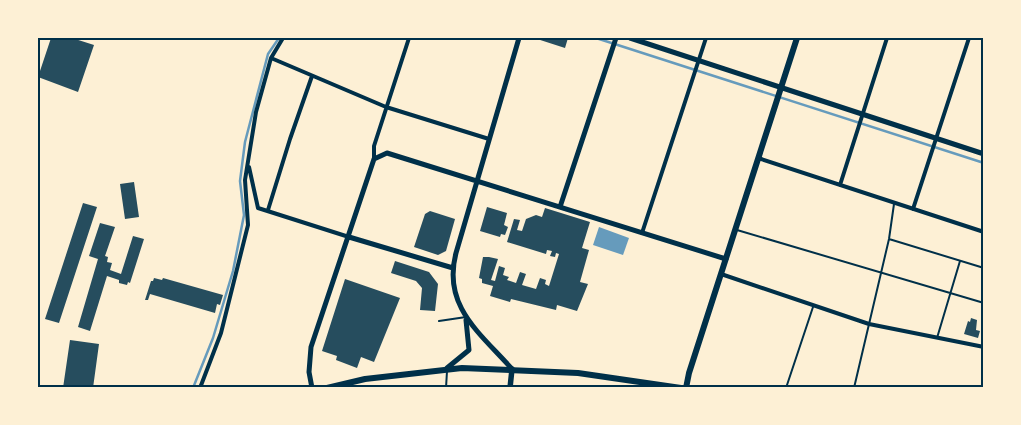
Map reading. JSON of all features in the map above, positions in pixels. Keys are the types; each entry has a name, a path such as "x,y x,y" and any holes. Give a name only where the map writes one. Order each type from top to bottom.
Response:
{"main road":[{"path":"686,388 689,373 796,38"},
{"path":"327,388 364,379 447,368 578,373 681,388"},
{"path":"510,388 512,369"}],"street":[{"path":"200,388 221,333 248,225 245,180 256,112 272,58 283,38"},
{"path":"312,388 309,372 311,348 374,159 374,146 409,38"},
{"path":"512,369 466,317 455,295 453,268 519,38"},
{"path":"560,207 616,38"},
{"path":"630,38 984,154"},
{"path":"642,233 706,38"},
{"path":"840,184 888,38"},
{"path":"913,209 969,38"},
{"path":"272,58 386,107 489,139"},
{"path":"268,210 290,138 312,76"},
{"path":"374,159 387,153 726,259"},
{"path":"758,158 984,232"},
{"path":"248,164 258,208 453,268"},
{"path":"38,185 38,201"},
{"path":"721,274 869,324 984,347"},
{"path":"447,368 469,350 466,317"}],"lane":[{"path":"854,388 889,238 894,202"},
{"path":"735,229 880,274 984,303"},
{"path":"889,238 984,268"},
{"path":"937,338 960,261"},
{"path":"786,388 814,307"},
{"path":"439,321 466,317"},
{"path":"446,388 447,368"}],"water":[{"path":"599,227 629,238 623,255 593,245"}],"building":[{"path":"51,38 72,38 94,45 78,92 38,77"},
{"path":"534,38 568,38 565,48"},
{"path":"134,182 139,217 125,219 120,184"},
{"path":"83,203 97,207 59,323 45,319"},
{"path":"487,207 507,213 504,225 508,227 505,235 501,234 500,237 480,231"},
{"path":"545,208 590,222 582,248 589,250 580,282 588,284 577,311 557,305 556,310 511,299 510,302 490,296 493,286 482,283 482,279 479,278 483,257 489,257 498,259 491,280 495,281 499,266 505,268 503,275 509,277 507,280 516,283 520,272 526,274 522,285 536,289 540,278 546,280 545,284 549,286 559,254 556,253 555,257 550,256 552,251 547,250 546,254 507,242 514,219 520,220 517,230 522,231 526,219 536,215 542,217"},
{"path":"430,211 455,219 446,251 438,255 414,247 425,214"},
{"path":"100,223 115,227 105,256 108,257 107,262 112,263 110,270 121,274 133,236 144,239 130,283 128,282 127,285 119,283 119,280 107,276 90,331 78,327 98,259 89,256"},
{"path":"395,261 429,272 438,284 435,311 420,310 422,288 416,281 391,273"},
{"path":"154,278 162,280 163,278 223,295 220,305 217,304 215,313 150,294 148,300 145,300 151,281"},
{"path":"345,279 400,298 374,362 361,357 357,368 336,360 337,356 322,351"},
{"path":"971,318 977,320 976,330 980,331 978,338 964,334 968,321 970,322"},
{"path":"70,340 99,344 93,388 63,388"}],"waterway":[{"path":"193,388 213,338 233,271 244,215 240,181 245,142 268,54 279,38"},
{"path":"596,38 984,163"}]}
